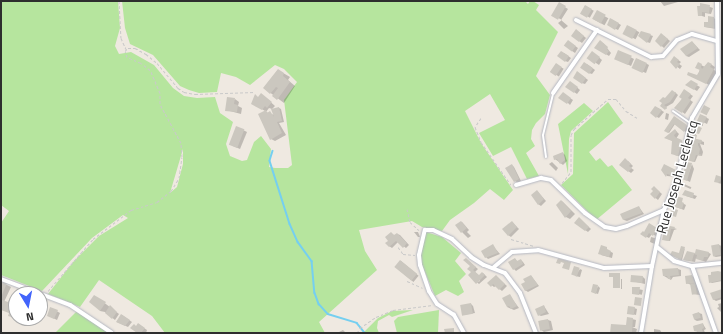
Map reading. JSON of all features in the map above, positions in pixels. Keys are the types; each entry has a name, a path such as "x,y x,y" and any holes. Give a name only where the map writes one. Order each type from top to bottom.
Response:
{"street":[{"name":"Rue Joseph Leclercq","path":"641,333 652,266 664,210 677,179 691,124 720,74 716,41 717,1"},
{"path":"576,20 651,57 662,56 677,40 692,34 716,41"},
{"path":"553,93 596,30"},
{"path":"516,185 541,178 551,180 585,213 605,227 610,228 616,229 627,226 664,210"},
{"path":"464,333 454,315 437,304 429,291 420,265 419,255 424,232 433,230 452,239 471,257 484,265 494,267 505,272 520,293 536,333"},
{"path":"657,247 674,261 692,266 722,263"},
{"path":"494,267 512,252 538,250 604,268 652,266"},
{"path":"692,266 716,333"},
{"path":"1,279 22,286"},
{"path":"48,295 70,305 112,333"}],"lane":[{"path":"546,157 543,135 553,93"},
{"path":"673,111 691,124"}],"path":[{"path":"48,291 93,239 131,210 157,202 171,191 178,178 182,158 181,143 160,104 160,93 150,70 141,63 127,57 125,51 126,49 121,38 120,1"},
{"path":"126,49 135,48 146,54 157,63 178,88 184,92 195,94 255,92"},
{"path":"559,187 571,172 571,135 574,129 608,99 616,99 626,111 639,119"},
{"path":"481,118 475,127 481,142 513,187 516,185"},
{"path":"407,209 410,222 424,232"},
{"path":"511,239 531,244 538,250"},
{"path":"398,247 403,254 419,255"},
{"path":"407,281 429,291"},
{"path":"357,333 360,328 376,317 393,310 437,304"}],"green space":[{"path":"1,1 118,1 120,28 115,46 119,54 131,52 154,65 173,88 184,96 197,98 215,97 220,113 233,122 226,144 230,156 242,161 247,160 254,142 261,136 271,149 269,167 275,168 288,168 292,165 284,100 297,82 284,69 275,65 250,85 236,77 221,73 217,92 199,93 180,86 153,55 130,44 125,28 122,1 525,1 528,4 530,1 533,1 539,5 536,10 558,32 536,76 550,95 545,114 536,123 532,130 531,139 535,146 526,153 539,176 527,179 511,147 493,156 479,133 505,120 490,94 465,111 481,143 513,190 504,200 490,189 474,203 450,220 442,231 422,227 412,221 359,230 365,251 377,270 319,322 325,333 165,333 152,316 99,280 80,307 48,294 74,261 99,236 128,218 123,215 92,238 47,286 29,286 1,275 1,223 9,211 1,205","holes":["183,149 183,164 177,187 170,193"]},
{"path":"608,102 623,123 589,152 596,161 600,158 608,167 612,165 632,190 596,220 561,185 573,174 574,133"},
{"path":"584,103 593,111 571,131 569,139 568,174 558,124"},
{"path":"426,232 442,237 461,253 455,261 466,274 459,281 464,292 458,296 446,290 435,296 422,265 420,252"},
{"path":"413,310 392,317 389,315 378,321 377,328 379,333 363,333 378,318 392,311"},
{"path":"439,310 438,333 397,333 394,321 398,317"},
{"path":"77,311 108,333 55,333"}],"building":[{"path":"559,2 566,6 558,20 551,16"},
{"path":"700,3 710,5 709,13 702,12 702,16 698,16 697,6 700,6"},
{"path":"585,5 592,9 587,18 580,14"},
{"path":"597,10 606,15 601,24 592,19"},
{"path":"708,16 714,17 714,28 704,27 704,22 708,22"},
{"path":"610,18 619,23 615,30 607,25"},
{"path":"627,25 637,30 632,39 622,34"},
{"path":"576,29 584,36 579,42 571,36"},
{"path":"641,31 651,34 647,43 638,36"},
{"path":"661,33 668,39 661,47 655,41"},
{"path":"568,40 576,46 572,52 564,46"},
{"path":"600,40 608,47 607,49 609,51 606,55 594,48"},
{"path":"692,41 698,48 686,56 680,49"},
{"path":"618,50 632,56 628,65 614,59"},
{"path":"561,51 569,56 565,62 557,56"},
{"path":"592,51 600,57 595,64 587,58"},
{"path":"674,56 679,60 677,62 680,64 676,69 670,62"},
{"path":"636,58 647,63 642,73 632,68"},
{"path":"584,62 593,68 589,74 580,68"},
{"path":"698,62 702,64 702,69 708,62 712,64 710,67 714,69 706,84 687,75 688,72 697,75 700,70 695,68"},
{"path":"556,63 562,67 556,76 550,72"},
{"path":"278,69 284,73 283,76 290,82 277,100 272,96 278,88 276,87 270,94 263,88"},
{"path":"577,71 586,78 582,84 573,78"},
{"path":"691,80 698,84 694,90 685,85"},
{"path":"570,81 578,87 574,93 565,87"},
{"path":"684,89 691,94 688,98 691,100 682,113 674,108 682,99 679,97"},
{"path":"672,90 676,93 670,102 664,105 667,107 665,110 660,106 662,103 659,101 663,97 665,98"},
{"path":"563,92 571,98 567,104 558,98"},
{"path":"261,93 272,102 267,108 265,106 262,110 251,104 255,94 258,97"},
{"path":"227,97 235,98 234,104 238,105 237,112 225,111"},
{"path":"704,105 710,108 707,115 700,112"},
{"path":"655,106 662,110 656,118 650,113"},
{"path":"279,107 282,121 277,122 282,133 270,140 258,114 266,110 267,113 270,111 274,117 271,109"},
{"path":"700,114 707,117 702,126 696,123"},
{"path":"674,116 687,125 684,132 674,124 668,133 664,131"},
{"path":"695,125 702,128 699,134 696,133 695,135 697,135 696,139 702,140 701,144 698,143 698,145 700,149 699,154 702,155 696,155 694,162 686,160"},
{"path":"236,126 244,129 237,148 229,145"},
{"path":"675,129 677,132 674,135 675,137 682,140 678,156 671,154 672,141 664,138"},
{"path":"563,152 565,160 560,164 557,159 554,160 553,156"},
{"path":"625,158 631,164 629,166 632,168 628,172 619,165"},
{"path":"686,162 692,163 687,181 682,179"},
{"path":"512,164 519,179 514,182 505,168"},
{"path":"664,164 676,170 674,176 667,174 666,177 661,170"},
{"path":"716,175 722,177 719,183 714,182"},
{"path":"654,186 660,192 655,199 650,194 653,191 651,189"},
{"path":"537,190 544,199 538,205 531,195"},
{"path":"685,190 694,193 693,198 682,195"},
{"path":"676,196 683,198 682,202 684,203 682,209 672,206"},
{"path":"561,200 571,211 565,218 556,205"},
{"path":"639,206 642,213 623,220 620,214"},
{"path":"672,208 678,210 676,217 669,215"},
{"path":"579,217 589,227 585,231 574,223"},
{"path":"461,221 467,228 461,233 455,225"},
{"path":"512,221 517,227 508,236 502,229"},
{"path":"649,223 657,228 653,236 649,233 646,238 640,234 643,231 644,232"},
{"path":"665,225 675,227 674,229 671,229 669,241 662,240"},
{"path":"391,232 394,235 397,233 407,243 403,248 396,241 389,247 385,243 388,241 385,237"},
{"path":"493,244 498,253 485,258 481,251"},
{"path":"719,244 721,255 713,256 711,245"},
{"path":"601,245 607,247 607,249 611,251 609,257 598,254"},
{"path":"681,246 685,247 681,260 670,255 672,251 679,253"},
{"path":"696,249 709,252 708,257 704,257 703,261 696,259 697,255 694,254 692,261 683,260 687,251 695,253"},
{"path":"466,258 476,267 473,270 479,275 482,272 485,275 476,284 468,275 471,272 467,269 470,266 463,260"},
{"path":"515,258 517,261 521,259 523,264 513,270 508,262"},
{"path":"558,258 571,262 569,270 562,268 564,263 556,263"},
{"path":"400,260 417,274 411,281 394,267"},
{"path":"574,266 580,268 577,276 571,275"},
{"path":"678,268 679,275 670,276 671,279 668,279 667,276 663,276 662,269"},
{"path":"711,272 722,272 722,280 709,283 708,275 711,275"},
{"path":"609,273 620,273 620,288 613,288 613,277 609,277"},
{"path":"496,275 505,284 499,290 493,284 491,287 487,283"},
{"path":"531,275 538,285 525,291 521,284 525,282 523,279"},
{"path":"631,275 643,276 642,283 630,282"},
{"path":"692,275 695,283 686,284 685,276"},
{"path":"1,281 7,283 1,297"},
{"path":"695,283 697,294 692,295 690,284"},
{"path":"593,284 598,285 596,294 591,292"},
{"path":"632,287 640,287 639,295 632,294"},
{"path":"722,289 722,297 713,300 710,293"},
{"path":"510,294 517,306 511,309 509,306 507,307 502,298"},
{"path":"94,295 106,302 100,311 89,302"},
{"path":"635,297 642,298 641,306 634,305"},
{"path":"2,300 8,302 8,313 1,310"},
{"path":"471,303 473,314 462,316 460,305"},
{"path":"110,305 117,312 112,319 105,313"},
{"path":"544,305 546,312 538,316 535,309"},
{"path":"628,306 635,307 634,315 627,314"},
{"path":"50,307 58,310 54,319 48,316"},
{"path":"699,312 701,318 694,320 692,314"},
{"path":"121,314 130,320 125,326 116,322"},
{"path":"627,317 633,318 632,333 610,333 611,324 626,325"},
{"path":"548,319 550,329 540,331 538,321"},
{"path":"138,323 145,328 141,333 137,333 130,328 134,324 136,326"},
{"path":"703,323 703,333 694,331 693,326"},
{"path":"454,328 454,333 445,333 444,329"}],"waterway":[{"path":"273,151 270,161 290,224 298,242 312,261 315,293 319,304 328,314 357,323 365,333"}]}
